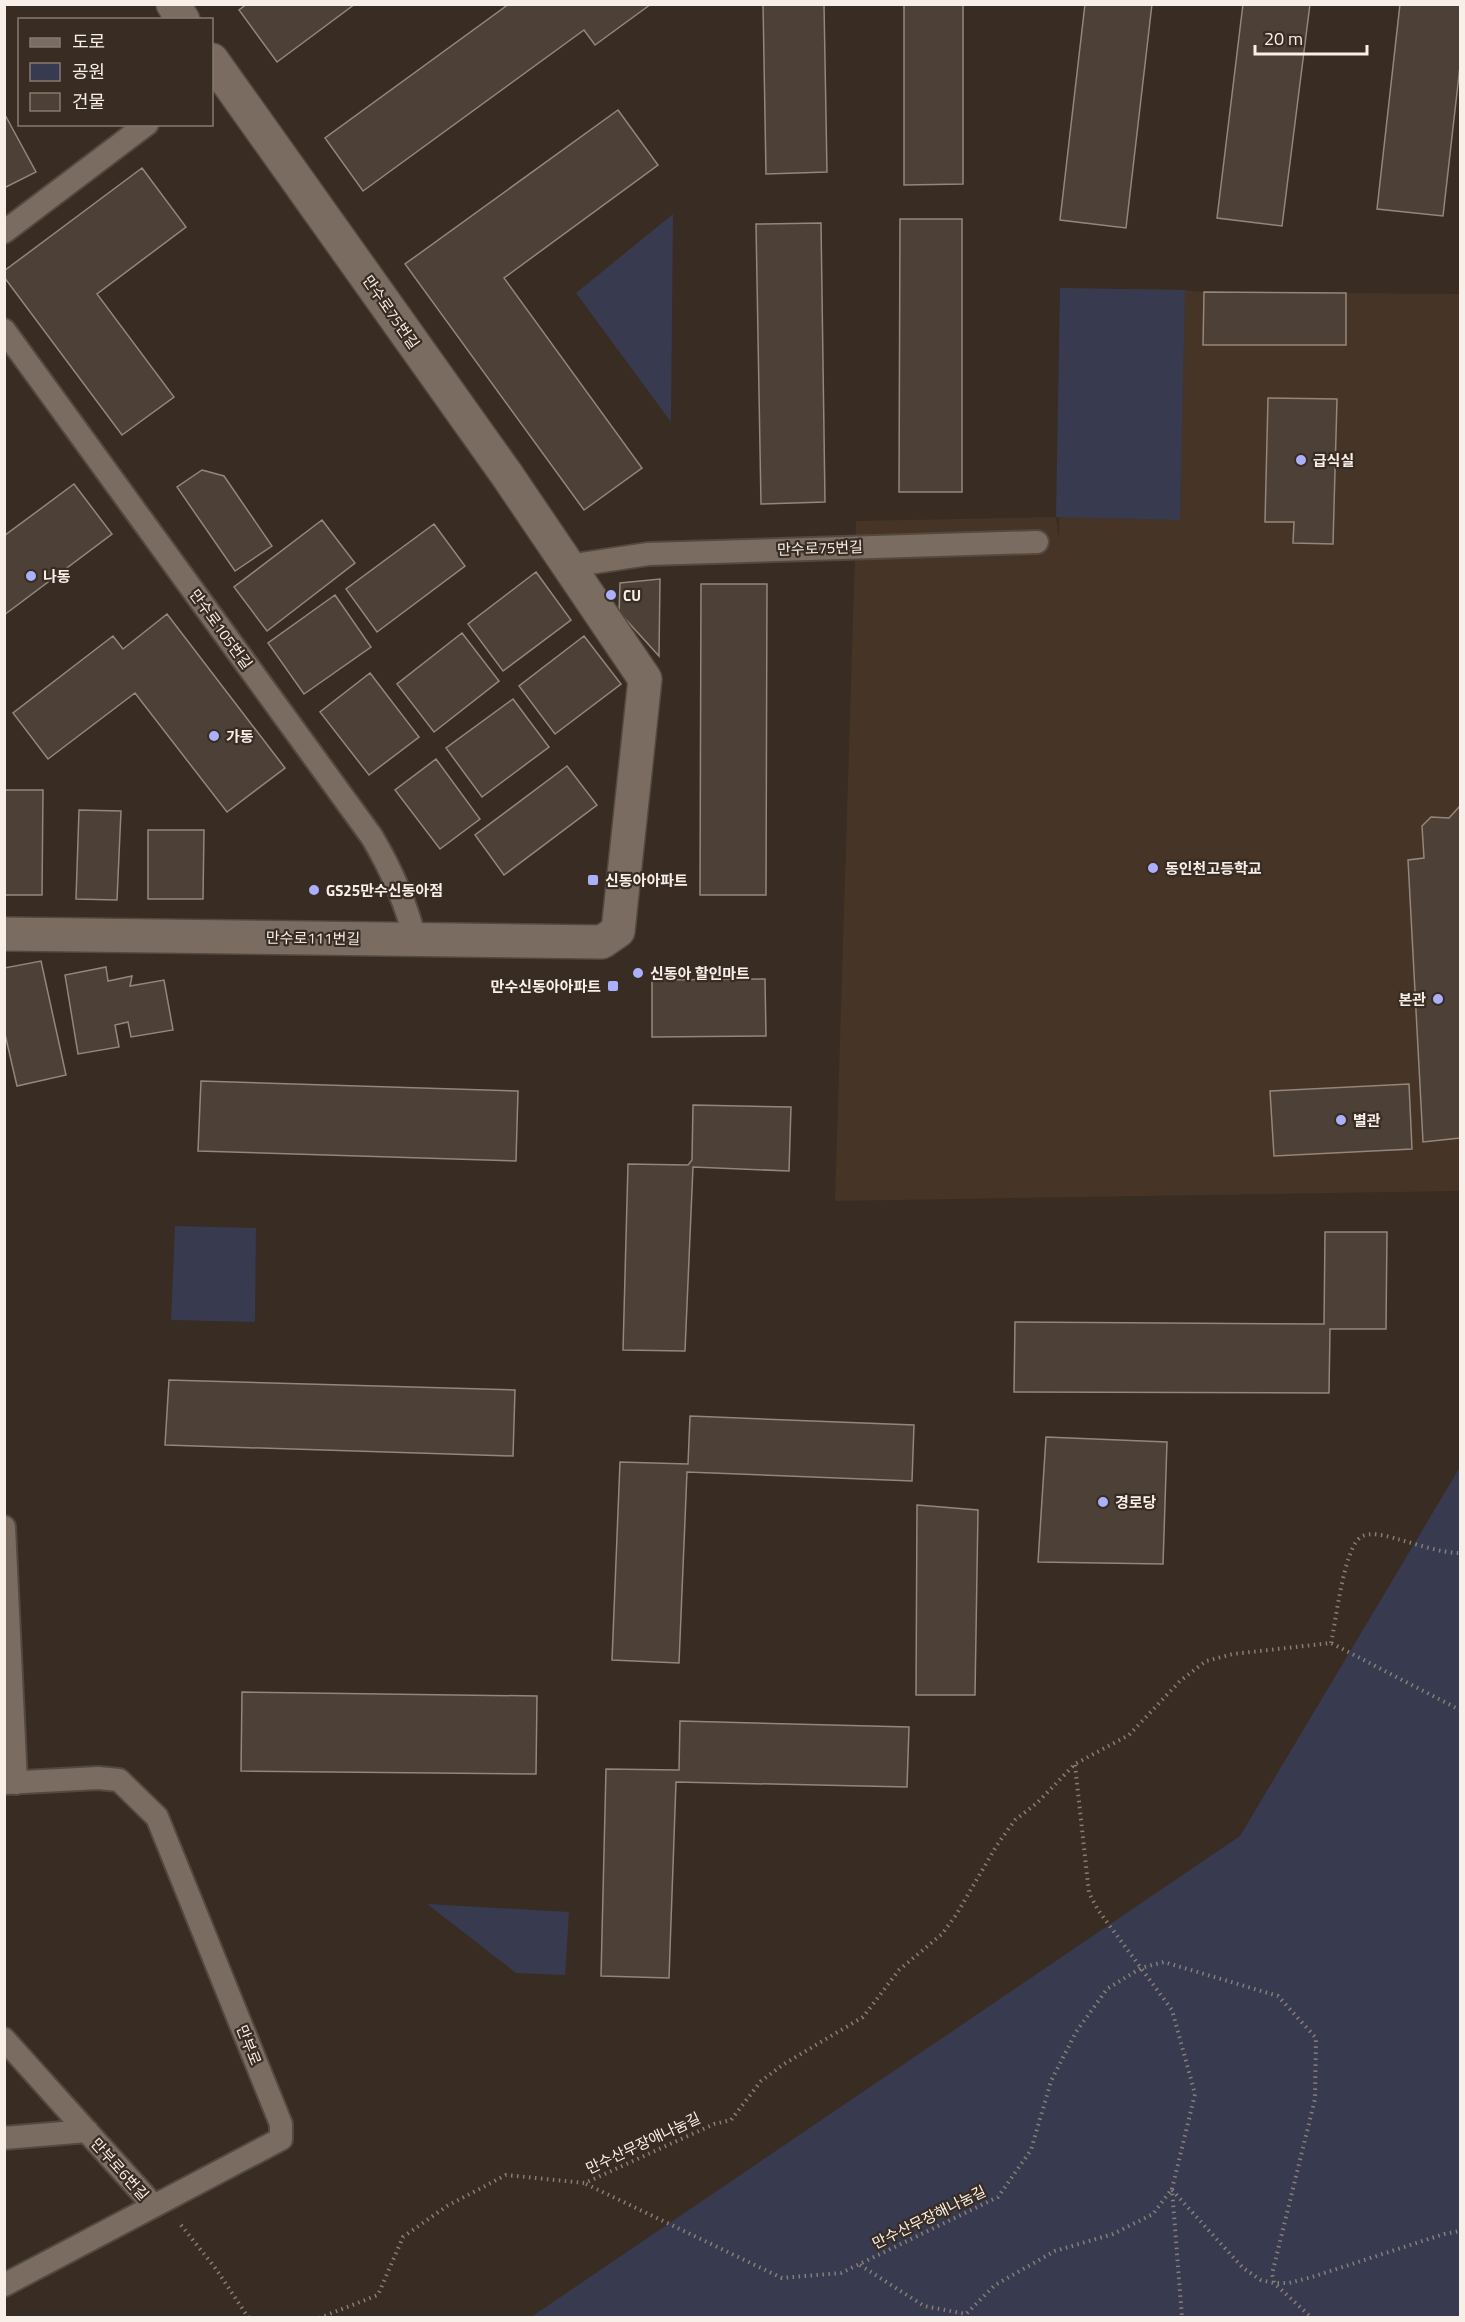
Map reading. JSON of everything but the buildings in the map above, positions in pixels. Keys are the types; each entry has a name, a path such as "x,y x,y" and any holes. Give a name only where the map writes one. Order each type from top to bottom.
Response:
{"street":[{"path":"173,4 182,18"},
{"name":"만수로75번길","path":"214,67 494,456 645,679 618,931"},
{"name":"만수로111번길","path":"4,934 602,942 618,931"}],"lane":[{"path":"4,232 144,126"},
{"name":"만수로105번길","path":"4,330 372,837 395,877 409,913 415,940"},
{"name":"만수로75번길","path":"569,566 648,554 1037,542"},
{"path":"4,1527 10,1783"},
{"name":"만부로","path":"4,2284 281,2139 281,2124 157,1817 119,1780 98,1778 10,1783"},
{"name":"만부로6번길","path":"4,2038 154,2206"},
{"name":"만부로6번길","path":"4,2138 87,2131"}],"path":[{"path":"1461,1553 1387,1536 1373,1534 1362,1536 1354,1544 1347,1563 1331,1643 1461,1710"},
{"name":"만수산무장애나눔길","path":"319,2318 378,2295 403,2237 447,2206 506,2175 585,2183 714,2124 731,2120 760,2081 863,2017 900,1970 942,1934 1015,1820 1037,1803 1075,1764 1129,1735 1180,1682 1206,1661 1233,1654 1331,1643"},
{"path":"1075,1764 1089,1893 1098,1910 1172,2010 1195,2094 1172,2189 1182,2318"},
{"name":"만수산무장해나눔길","path":"585,2183 782,2278 841,2273 998,2197 1031,2150 1051,2081 1076,2032 1107,1989 1141,1968 1164,1962 1278,1996 1316,2038 1315,2099 1272,2274 1274,2283"},
{"path":"859,2264 924,2306 966,2314 995,2285 1055,2251 1113,2234 1153,2214 1172,2189"},
{"path":"1172,2189 1243,2268 1261,2280 1274,2283 1289,2283 1312,2277 1444,2234 1461,2231"},
{"path":"154,2206 178,2221 216,2269 250,2318"},
{"path":"1274,2283 1312,2318"}],"shaded area":[{"name":"동인천고등학교","path":"1060,288 1204,292 1460,294 1460,1191 835,1201 856,521 1056,517 1059,539"}],"green space":[{"path":"673,214 671,422 576,293"},
{"path":"1060,288 1185,290 1180,520 1056,517"},
{"path":"175,1226 256,1228 255,1322 171,1320"},
{"path":"1460,1467 1460,2317 531,2317 1240,1836"},
{"path":"427,1904 569,1912 565,1975 516,1973"}],"place":[{"name":"급식실","path":"1301,460"},
{"name":"나동","path":"31,576"},
{"name":"CU","path":"611,595"},
{"name":"가동","path":"214,736"},
{"name":"동인천고등학교","path":"1153,868"},
{"name":"신동아아파트","path":"593,880"},
{"name":"GS25만수신동아점","path":"314,890"},
{"name":"신동아 할인마트","path":"638,973"},
{"name":"만수신동아아파트","path":"613,986"},
{"name":"본관","path":"1438,999"},
{"name":"별관","path":"1341,1120"},
{"name":"경로당","path":"1103,1502"}]}
